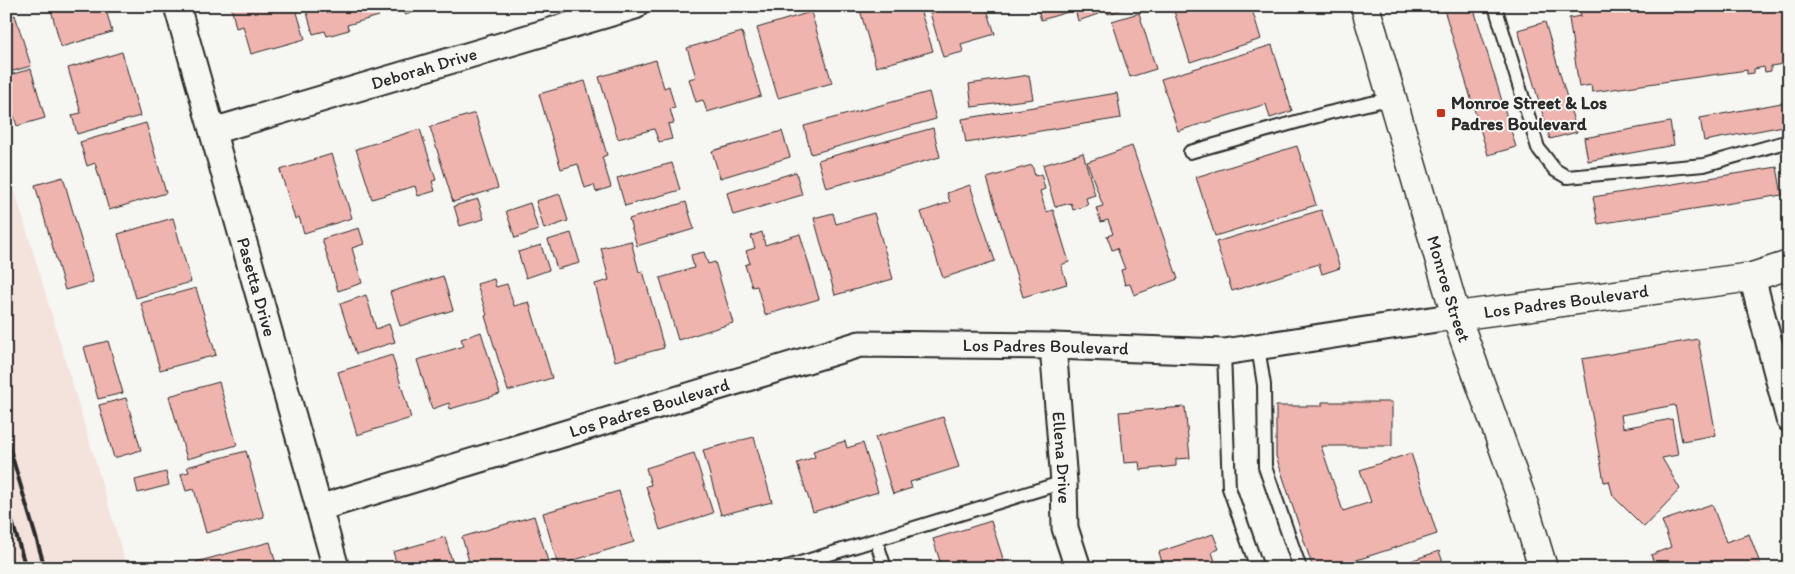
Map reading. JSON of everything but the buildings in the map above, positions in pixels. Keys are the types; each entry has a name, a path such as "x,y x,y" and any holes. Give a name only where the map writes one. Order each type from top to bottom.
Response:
{"main road":[{"name":"Monroe Street","path":"1365,6 1456,316 1524,506 1543,568"},
{"name":"Los Padres Boulevard","path":"1456,316 1752,277 1789,265"}],"street":[{"name":"Pasetta Drive","path":"177,6 214,131 336,568"},
{"name":"Deborah Drive","path":"214,131 635,6"},
{"path":"1752,277 1789,418"},
{"name":"Los Padres Boulevard","path":"319,508 860,344 1053,346 1224,352 1456,316"},
{"name":"Ellena Drive","path":"1053,346 1064,482 1065,528 1078,568"}],"lane":[{"path":"1495,6 1538,148 1556,170 1567,177 1704,165 1789,141"},
{"path":"1190,152 1328,113 1393,98"},
{"path":"1258,347 1264,385 1265,467 1300,568"},
{"path":"1224,352 1229,488 1257,568"},
{"path":"784,568 1064,482"},
{"path":"876,540 885,568"}],"shaded area":[{"path":"6,161 127,568 6,568"}],"railway":[{"path":"6,436 45,568"},
{"path":"6,501 26,568"}],"place":[{"name":"Monroe Street & Los Padres Boulevard","path":"1441,113"}]}
